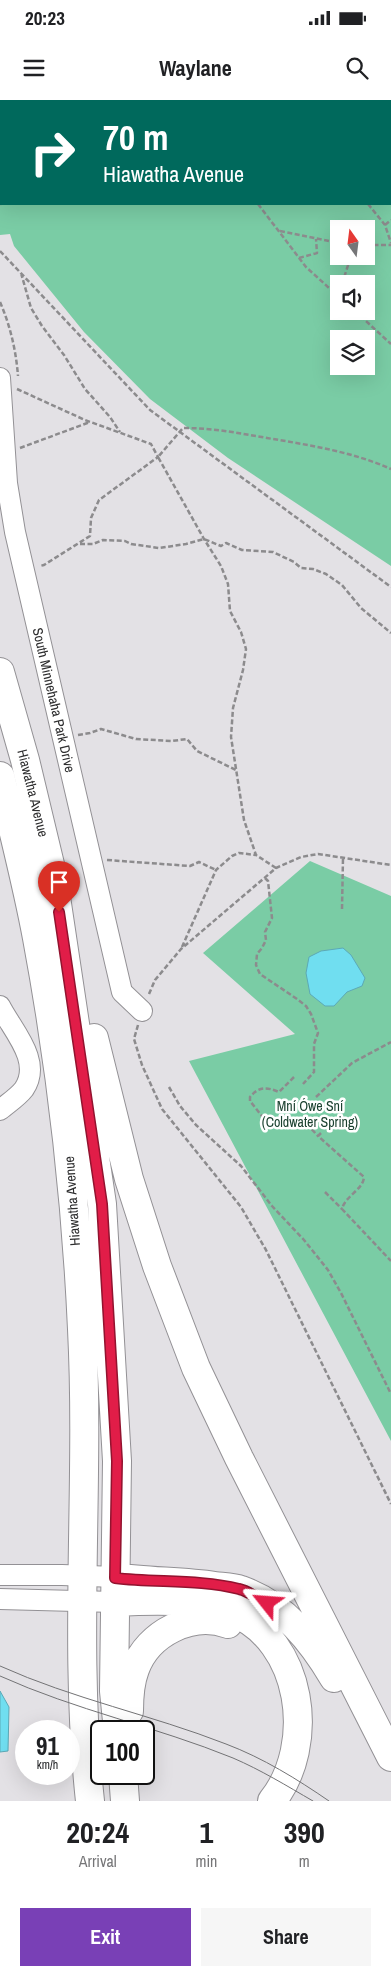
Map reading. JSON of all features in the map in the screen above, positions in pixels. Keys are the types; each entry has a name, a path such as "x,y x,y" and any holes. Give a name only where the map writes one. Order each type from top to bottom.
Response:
{"highway":[{"name":"Hiawatha Avenue","path":"0,672 26,760 53,877 102,1204 116,1453 114,1691 117,1720"},
{"name":"Hiawatha Avenue","path":"0,776 37,938 67,1134 82,1330 84,1730 89,1793"},
{"path":"53,877 129,1179 157,1266 189,1350 239,1458 391,1757"},
{"path":"115,1590 137,1580 187,1582 240,1589 280,1610 316,1648 391,1769"},
{"path":"115,1590 152,1600 199,1603 231,1612 256,1624 272,1645 283,1660 292,1680 299,1720 294,1757 280,1790 272,1801"},
{"path":"128,1720 130,1688 135,1668 146,1648 162,1633 180,1624 201,1620 225,1622 272,1645"}],"street":[{"name":"South Minnehaha Park Drive","path":"11,382 7,483 15,532 122,992 142,1011"},
{"path":"0,1006 8,1022 21,1039 30,1062 29,1076 24,1089 0,1110"},
{"path":"0,1575 62,1575 82,1589"},
{"path":"0,1599 82,1589 115,1590"}],"path":[{"path":"259,205 306,267 330,289"},
{"path":"369,205 385,225 391,244 375,245"},
{"path":"385,225 391,220"},
{"path":"278,231 330,241"},
{"path":"299,258 317,253 316,239"},
{"path":"0,251 150,410 391,587"},
{"path":"20,272 31,308 42,326 64,356 84,389 110,417 120,432"},
{"path":"0,302 11,334 17,361 11,382 31,394 91,422 151,444 221,566 228,584 230,611 241,632 246,649 243,670 233,708 231,737 244,820 256,855"},
{"path":"365,320 391,344"},
{"path":"18,449 91,422"},
{"path":"36,567 44,565 90,536 91,518 99,500 158,457 183,428 209,428 286,441 375,462 391,469"},
{"path":"78,544 93,544 103,540 125,541 131,544 159,548 204,539 221,546 226,543 242,550 273,552 294,562 301,568 313,569 326,574 342,585 361,608 391,633"},
{"path":"78,735 101,729 136,739 172,741 187,739 196,751 236,770"},
{"path":"181,949 216,870 232,856 239,853 256,855 276,868"},
{"path":"391,865 318,854 301,857 276,868 181,949 155,980 142,1011 134,1039 142,1065 162,1109 245,1214 266,1250 391,1504"},
{"path":"342,858 342,909"},
{"path":"110,860 190,866 199,862 216,870"},
{"path":"265,878 268,882 272,918 265,932 266,940 257,954 256,965 260,974 306,1006 315,1022 318,1033 314,1044 314,1072 303,1084"},
{"path":"316,1097 352,1063 391,1042"},
{"path":"294,1077 279,1092 260,1088 250,1097 250,1101 269,1125 288,1120 305,1122 364,1177 364,1182 344,1204 342,1209"},
{"path":"169,1086 180,1106 196,1125 241,1166 272,1206 304,1240 328,1270 391,1394"},
{"path":"318,1136 321,1133"},
{"path":"325,1192 391,1261"}],"green space":[{"path":"0,205 391,205 391,566 228,458 150,399 84,332 14,246 10,234 0,235"},
{"name":"Mní Ówe Sní (Coldwater Spring)","path":"310,861 391,896 391,1441 189,1061 295,1034 203,953"}],"water":[{"path":"343,948 351,955 365,978 362,986 347,992 334,1006 325,1006 310,994 306,973 309,957 321,951"},
{"path":"0,1691 9,1707 8,1751 0,1752"}],"tram line":[{"path":"0,1666 84,1698 170,1724 240,1750 279,1770 329,1801"},
{"path":"0,1676 57,1699 233,1758 313,1801"}],"route":[{"path":"59,912 102,1204 117,1461 115,1578 187,1582 240,1589 267,1603"}]}
